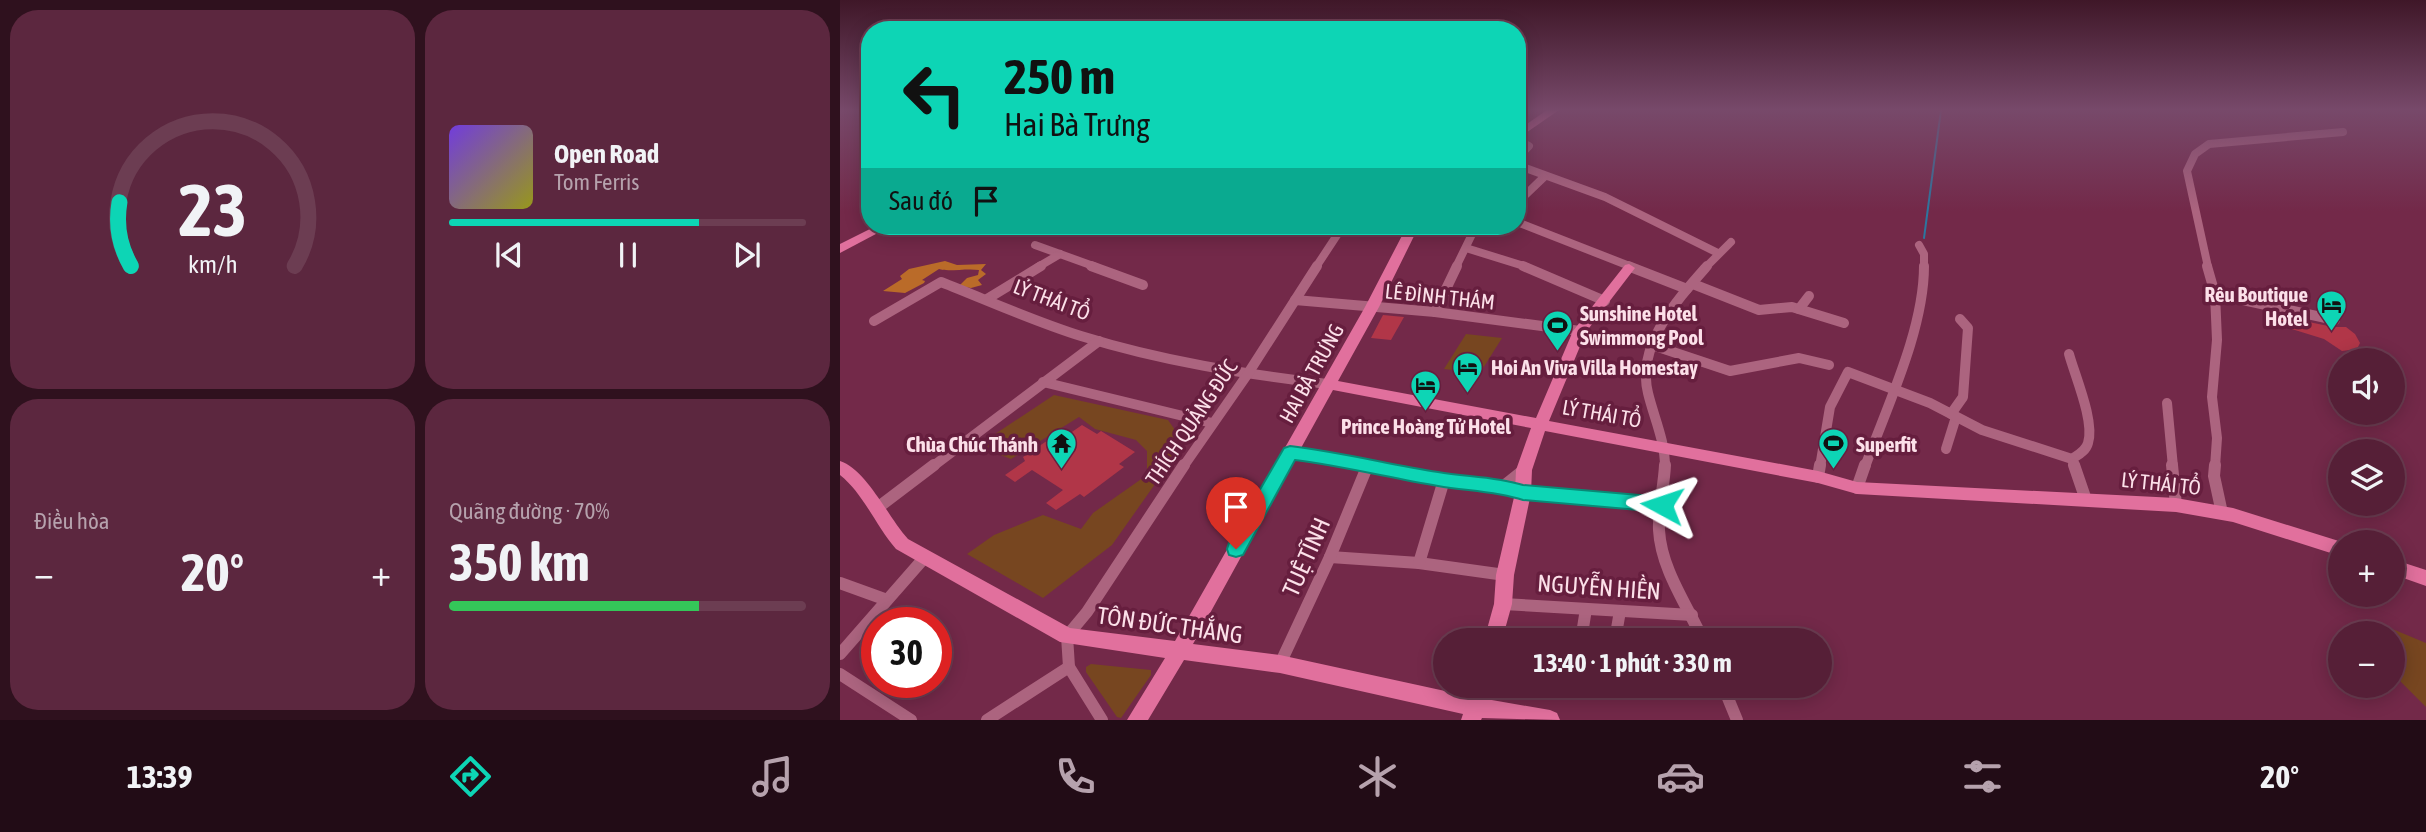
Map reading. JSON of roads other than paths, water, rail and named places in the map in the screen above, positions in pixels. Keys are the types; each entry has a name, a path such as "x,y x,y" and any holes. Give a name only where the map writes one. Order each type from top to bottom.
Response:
{"street":[{"path":"2213,144 2194,153 2187,171 2199,236 2216,294 2217,340 2212,397 2217,438 2214,476 2222,513"},
{"path":"1526,168 1605,198 1718,253"},
{"path":"1526,194 1544,177"},
{"path":"1526,226 1629,268 1759,310 1786,307 1844,323"},
{"path":"840,246 861,234"},
{"path":"840,246 865,235"},
{"name":"THÍCH QUẢNG ĐỨC","path":"1067,636 1087,612 1212,423 1247,375 1337,235"},
{"name":"HAI BÀ TRƯNG","path":"1137,720 1180,650 1372,307 1408,235"},
{"path":"1435,312 1472,235"},
{"path":"1698,628 1665,558 1659,530 1664,447 1647,388 1645,367 1652,345 1690,287 1718,253 1731,242"},
{"path":"1035,245 1143,285"},
{"path":"1857,488 1916,325 1924,290 1924,254 1919,245"},
{"path":"1466,248 1510,260 1605,302"},
{"path":"987,299 1060,254"},
{"path":"1496,628 1523,492 1524,470 1540,425 1580,331 1629,268"},
{"name":"LÝ THÁI TỔ","path":"874,321 942,282 1099,341 1188,364 1247,375 1327,384 1818,477 1857,488 2176,505 2222,513 2328,545"},
{"path":"2216,294 2335,320"},
{"path":"1799,309 1810,296"},
{"name":"LÊ ĐÌNH THÁM","path":"1295,300 1435,312 1580,331"},
{"path":"1946,449 1953,416 1963,397 1968,328 1960,319"},
{"path":"876,509 1099,341"},
{"path":"1652,345 1730,371 1799,358 1829,365"},
{"path":"2069,354 2088,425 2089,442 2083,452 2072,459"},
{"path":"1818,477 1830,407 1848,372 1982,429 2052,450 2072,459 2086,500"},
{"path":"1043,382 1212,423"},
{"path":"2167,403 2176,505"},
{"path":"1290,453 1341,459 1367,467 1444,480 1504,486 1523,492 1662,505"},
{"name":"TÔN ĐỨC THẮNG","path":"840,467 851,473 902,544 1067,636 1280,664 1473,713 1550,720"},
{"name":"TUỆ TĨNH","path":"1280,664 1330,558 1367,467"},
{"path":"1504,486 1524,470"},
{"path":"1419,563 1444,480"},
{"path":"840,654 925,557"},
{"path":"1330,558 1419,563 1505,575"},
{"path":"2405,571 2426,578"},
{"path":"840,583 887,600"},
{"name":"NGUYỄN HIỀN","path":"1503,604 1692,615"},
{"path":"1583,628 1587,609"},
{"path":"1617,628 1620,611"},
{"path":"1067,636 1069,667 1102,720"},
{"path":"987,720 1069,667"},
{"path":"840,674 908,719"},
{"path":"1728,698 1737,720"}],"waterway":[{"path":"1924,238 1937,144"}],"place":[{"name":"Rêu Boutique Hotel","path":"2331,333"},
{"name":"Sunshine Hotel Swimmong Pool","path":"1557,352"},
{"name":"Hoi An Viva Villa Homestay","path":"1468,394"},
{"name":"Prince Hoàng Tử Hotel","path":"1426,413"},
{"name":"Chùa Chúc Thánh","path":"1061,471"},
{"name":"Superfit","path":"1833,471"}]}
